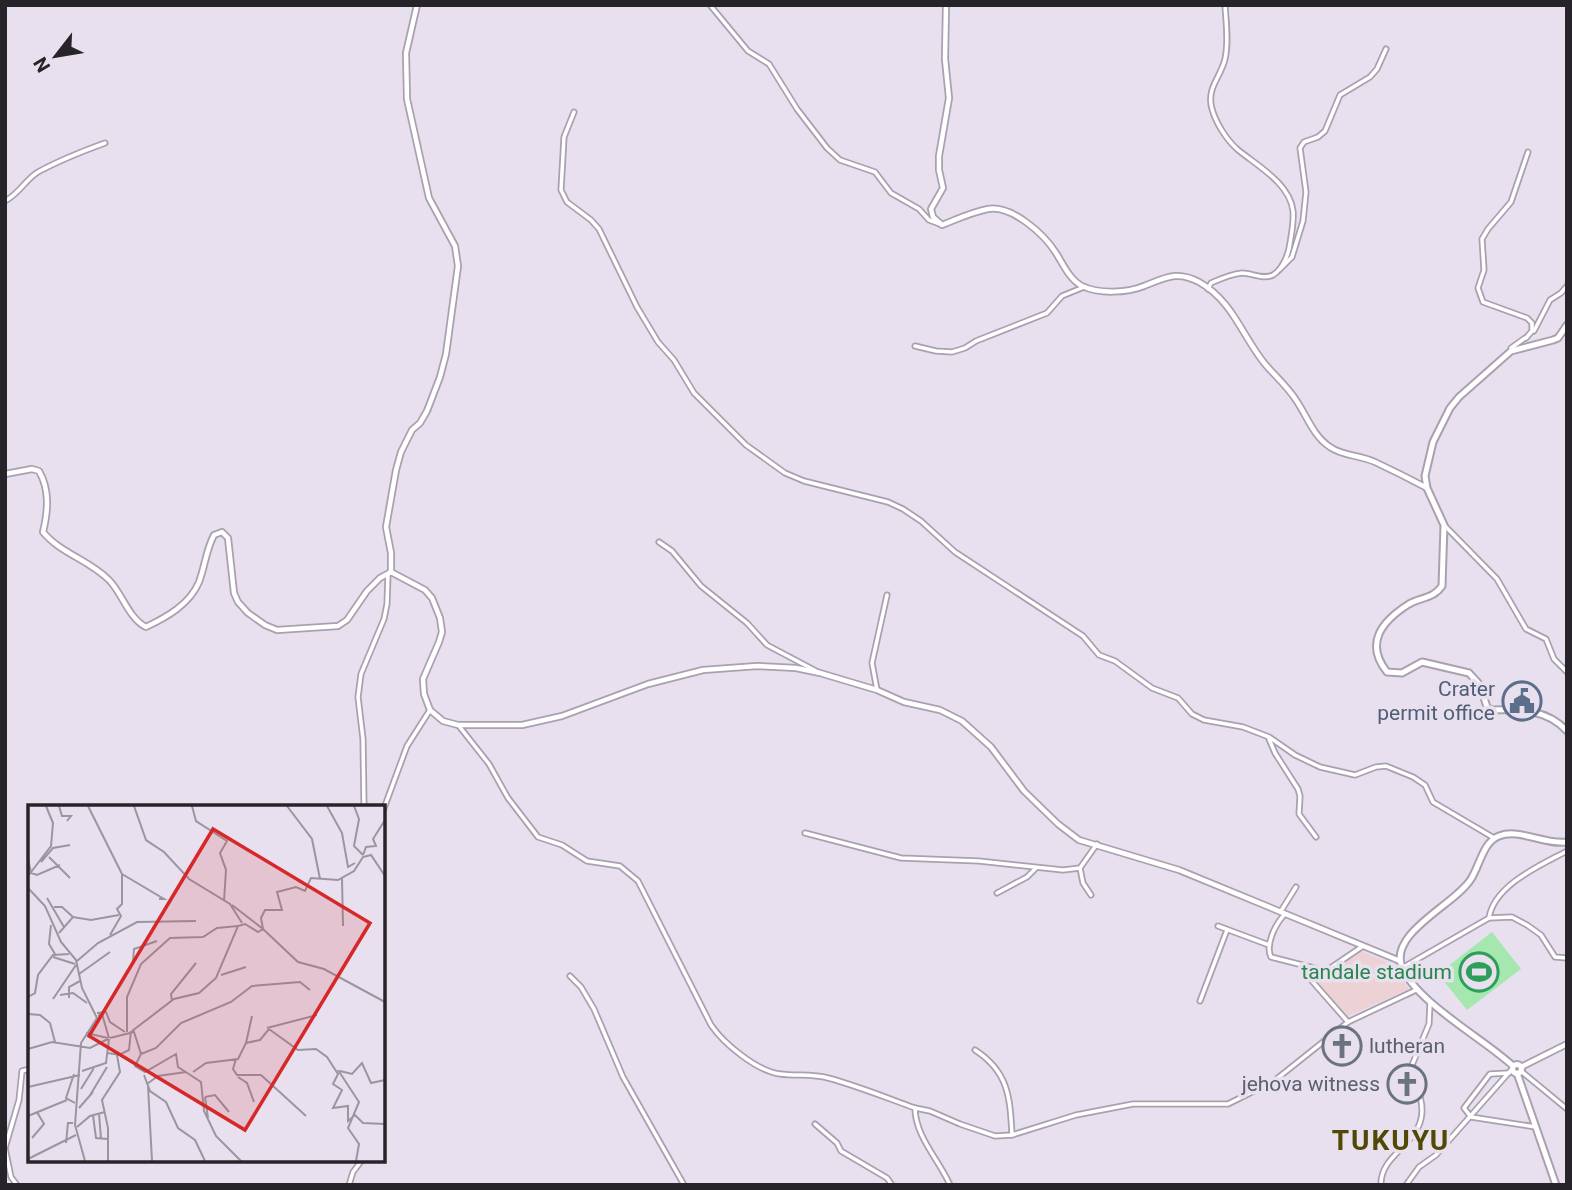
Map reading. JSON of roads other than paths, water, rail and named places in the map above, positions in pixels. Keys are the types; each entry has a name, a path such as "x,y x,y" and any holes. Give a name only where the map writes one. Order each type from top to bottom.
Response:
{"main road":[{"path":"1567,325 1558,338 1511,351 1450,408 1426,466 1427,488 1444,524 1442,586 1432,596 1407,605 1380,628 1376,641 1382,665 1387,672 1396,674 1422,662 1469,673 1480,685 1487,708 1521,709 1546,715 1567,731"},
{"path":"1556,1185 1515,1070 1418,989 1402,968 1400,961 1406,939 1467,885 1488,843 1494,838 1511,832 1544,842 1567,842"}],"street":[{"path":"364,805 358,697 361,674 384,619 387,604 390,573 386,527 401,452 412,430 420,424 427,411 440,377 448,342 458,266 455,246 429,198 424,183 407,99 406,53 417,5"},
{"path":"710,5 748,51 769,64 797,109 827,148 840,160 875,172 891,193 919,209 929,220 942,225 990,209 1001,210 1039,232 1074,281 1084,287 1132,290 1165,276 1196,281 1231,309 1244,334 1296,399 1316,434 1329,447 1374,461 1427,488"},
{"path":"942,225 933,217 931,209 943,188 939,156 949,98 944,59 946,5"},
{"path":"1224,5 1225,59 1210,96 1212,107 1217,123 1235,147 1276,181 1289,197 1293,209 1293,228 1289,253 1279,270"},
{"path":"1208,289 1211,283 1242,273 1265,277 1272,275 1292,257 1303,221 1306,192 1300,148 1304,142 1325,131 1340,94 1370,77 1386,50"},
{"path":"574,112 564,137 561,190 567,202 599,229 636,307 694,393 746,445 785,473 804,481 880,499 903,509 921,521 955,552 1083,636 1099,655 1115,661 1152,688 1178,698 1192,714 1204,720 1243,727 1269,737 1320,767 1355,775 1386,766 1413,777 1425,785 1433,802 1494,838"},
{"path":"5,201 14,197 37,172 105,143"},
{"path":"1526,338 1532,331 1532,323 1528,318 1483,302 1478,288 1484,270 1482,239 1511,202 1528,152"},
{"path":"1511,351 1511,348 1532,334 1550,300 1567,286"},
{"path":"915,346 952,352 965,348 976,341 1047,313 1062,296 1084,287"},
{"path":"5,474 32,469 39,471 48,510 43,531 63,550 99,570 116,587 139,624 146,627 167,615 192,595 199,582 208,546 214,535 222,532 228,538 234,593 239,602 248,613 277,630 338,626 347,620 367,591 380,578 390,573"},
{"path":"1444,524 1497,579 1526,629 1546,639 1554,659 1567,671"},
{"path":"659,542 672,551 701,586 747,623 767,645 820,673"},
{"path":"390,573 425,590 432,598 440,618 442,632 424,679 424,694 430,710 443,721 458,725 522,725 562,716 648,684 703,670 757,666 796,668 820,673 877,690 904,702 940,710 962,721 991,747 1024,791 1079,840 1179,870 1400,961"},
{"path":"877,690 872,663 887,595"},
{"path":"385,806 407,746 430,710"},
{"path":"458,725 489,764 508,798 538,837 562,845 587,861 620,866 638,881 717,1035 765,1070 780,1074 828,1077 995,1136 1012,1135 1076,1115 1133,1104 1228,1104 1274,1081 1348,1022 1418,989"},
{"path":"1269,737 1275,753 1298,789 1299,814 1316,837"},
{"path":"805,833 901,858 979,861 1036,869 1080,868"},
{"path":"1091,895 1083,883 1080,868 1097,844"},
{"path":"1489,918 1490,909 1498,898 1523,874 1567,851"},
{"path":"997,893 1036,869"},
{"path":"1296,887 1282,907 1268,952 1271,957 1324,971"},
{"path":"1402,968 1489,918 1512,918 1527,925 1541,935 1555,957 1567,958"},
{"path":"1218,926 1269,945"},
{"path":"1200,1001 1227,930"},
{"path":"1348,1022 1312,981 1312,976 1363,946"},
{"path":"570,976 581,987 594,1009 623,1077 684,1185"},
{"path":"1381,1185 1381,1175 1387,1163 1417,1129 1421,1118 1419,1091 1410,1070 1429,1024 1430,1000"},
{"path":"1406,1185 1419,1167 1436,1155 1515,1070 1567,1044"},
{"path":"975,1050 992,1062 1005,1082 1012,1135"},
{"path":"17,1185 11,1177 5,1148 19,1100 22,1071 28,1070"},
{"path":"1536,1127 1471,1117 1464,1106 1486,1077 1494,1072 1515,1070 1567,1109"},
{"path":"915,1108 915,1120 920,1133 950,1185"},
{"path":"815,1124 837,1143 841,1151 887,1178 892,1185"},
{"path":"349,1185 353,1172 360,1162"}],"place":[{"name":"Crater permit office","path":"1522,701"},
{"name":"tandale stadium","path":"1479,972"},
{"name":"lutheran","path":"1342,1046"},
{"name":"jehova witness","path":"1407,1084"}],"district":[{"name":"TUKUYU","path":"1391,1140"}]}
